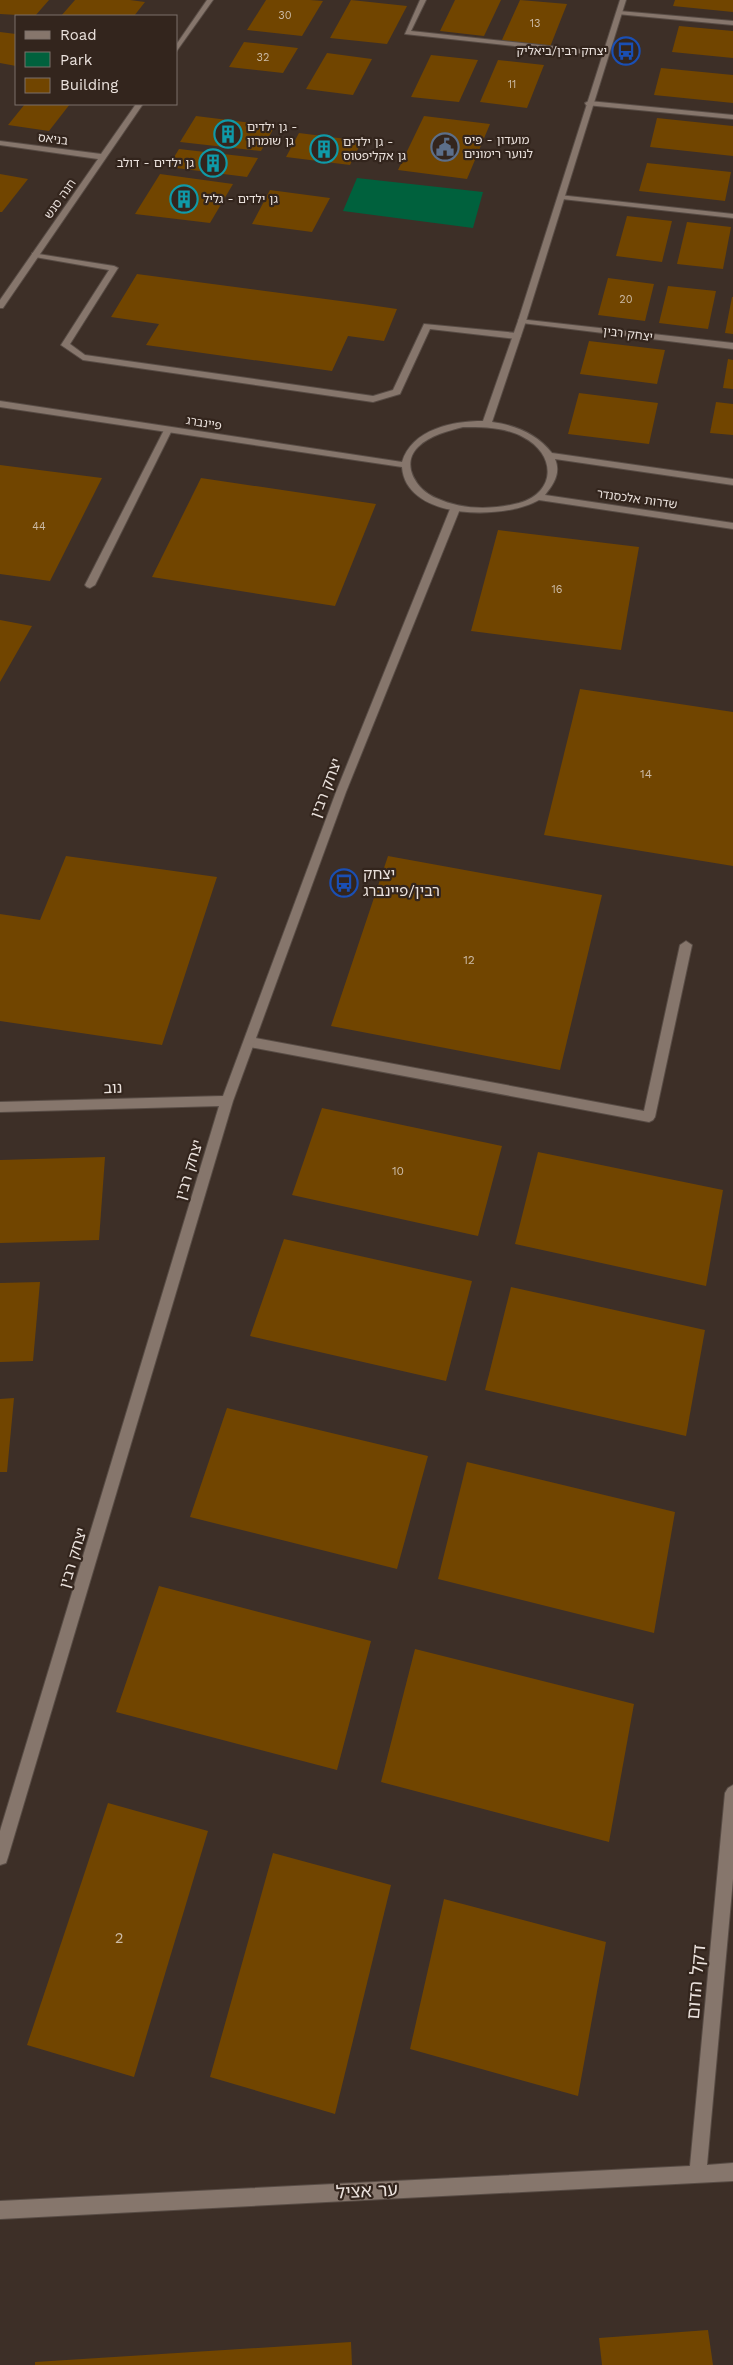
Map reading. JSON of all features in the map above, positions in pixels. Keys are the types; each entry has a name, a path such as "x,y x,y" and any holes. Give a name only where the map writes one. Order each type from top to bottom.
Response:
{"street":[{"path":"178,47 210,0"},
{"path":"423,0 407,34 605,54"},
{"path":"487,424 562,197 589,103 623,0"},
{"path":"619,13 733,23"},
{"path":"589,103 733,117"},
{"name":"חנה סנש","path":"0,306 138,105"},
{"name":"בניאס","path":"0,143 103,157"},
{"path":"562,197 733,216"},
{"path":"35,255 114,268 65,345 83,356 374,399 397,392 427,326 517,336"},
{"name":"יצחק רבין","path":"522,321 733,346"},
{"name":"פיינברג","path":"0,404 405,465"},
{"path":"463,424 487,424 507,427 525,434 540,443 549,455 554,469 550,484 537,497 521,505 500,510 478,512 455,509 435,502 419,492 409,479 405,465 410,451 422,439 440,429 463,424"},
{"path":"90,585 168,430"},
{"path":"549,455 733,482"},
{"name":"שדרות אלכסנדר","path":"537,497 733,526"},
{"name":"יצחק רבין","path":"0,1857 227,1101 341,792 455,509"},
{"path":"250,1042 649,1117 686,945"},
{"name":"נוב","path":"0,1107 227,1101"},
{"name":"דקל הדום","path":"698,2174 733,1792"},
{"name":"ער אציל","path":"0,2210 733,2172"}],"green space":[{"path":"357,178 483,192 473,228 343,211"}],"building":[{"path":"0,0 49,0 36,15 0,14"},
{"path":"75,0 130,0 145,2 135,15 62,15"},
{"path":"266,0 323,1 302,36 247,30"},
{"path":"351,0 407,6 387,44 330,38"},
{"path":"455,0 501,0 484,36 440,31"},
{"path":"520,0 567,4 550,47 501,42"},
{"path":"675,0 733,0 733,12 673,6"},
{"path":"679,26 733,31 733,58 672,52"},
{"path":"0,32 15,34 15,66 0,63"},
{"path":"244,42 298,48 283,73 229,67"},
{"path":"327,53 372,59 353,95 306,89"},
{"path":"431,55 478,60 459,102 411,97"},
{"path":"498,60 544,65 527,108 480,102"},
{"path":"661,68 733,75 733,103 654,95"},
{"path":"24,105 69,105 49,131 8,125"},
{"name":"גן ילדים - גן שומרון","path":"196,116 275,126 261,151 180,142"},
{"name":"מועדון - פיס לנוער רימונים","path":"424,116 490,124 467,179 398,170"},
{"path":"657,118 733,126 733,156 650,147"},
{"name":"גן ילדים - גן אקליפטוס","path":"299,133 362,141 350,165 286,157"},
{"name":"גן ילדים - דולב","path":"179,149 258,158 247,177 168,167"},
{"path":"647,163 731,172 725,201 639,191"},
{"path":"0,174 28,179 2,212 0,212"},
{"name":"גן ילדים - גליל","path":"160,174 233,184 210,223 135,214"},
{"path":"270,190 330,198 312,232 252,224"},
{"path":"627,216 672,221 662,262 616,256"},
{"path":"687,222 731,227 723,269 677,264"},
{"path":"137,274 397,309 384,341 348,336 332,371 146,345 159,324 111,317"},
{"path":"608,278 654,284 645,321 598,315"},
{"path":"668,286 716,291 708,329 659,323"},
{"path":"733,297 733,334 725,333"},
{"path":"589,341 665,350 657,384 580,374"},
{"path":"728,359 733,360 733,389 723,388"},
{"path":"579,393 658,403 649,444 568,434"},
{"path":"716,402 733,404 733,435 710,433"},
{"path":"0,465 102,478 50,581 0,574"},
{"path":"201,478 376,504 335,606 152,577"},
{"path":"498,530 639,547 621,650 471,631"},
{"path":"0,620 32,626 0,682"},
{"path":"580,689 733,712 733,866 544,835"},
{"path":"66,856 217,877 162,1045 0,1021 0,914 40,920"},
{"path":"388,856 602,895 560,1070 331,1026"},
{"path":"322,1108 502,1146 478,1236 292,1195"},
{"path":"538,1152 723,1190 706,1286 515,1244"},
{"path":"105,1157 99,1240 0,1243 0,1160"},
{"path":"284,1239 472,1281 446,1381 250,1336"},
{"path":"40,1282 33,1361 0,1362 0,1283"},
{"path":"511,1287 705,1330 686,1436 485,1390"},
{"path":"14,1398 7,1472 0,1472 0,1399"},
{"path":"227,1408 428,1456 397,1569 190,1517"},
{"path":"467,1462 675,1512 654,1633 438,1579"},
{"path":"159,1586 371,1641 337,1770 116,1712"},
{"path":"415,1649 634,1704 609,1842 381,1782"},
{"path":"108,1803 208,1831 134,2077 27,2045"},
{"path":"273,1853 391,1885 335,2114 210,2077"},
{"path":"444,1899 606,1942 578,2096 410,2049"},
{"path":"708,2330 713,2365 602,2365 599,2338"},
{"path":"351,2342 352,2365 35,2365 35,2362"}],"place":[{"name":"יצחק רבין/ביאליק","path":"626,51"},
{"name":"גן ילדים - גן שומרון","path":"228,134"},
{"name":"מועדון - פיס לנוער רימונים","path":"445,147"},
{"name":"גן ילדים - גן אקליפטוס","path":"324,149"},
{"name":"גן ילדים - דולב","path":"213,163"},
{"name":"גן ילדים - גליל","path":"184,199"},
{"name":"יצחק רבין/פיינברג","path":"344,883"}]}
